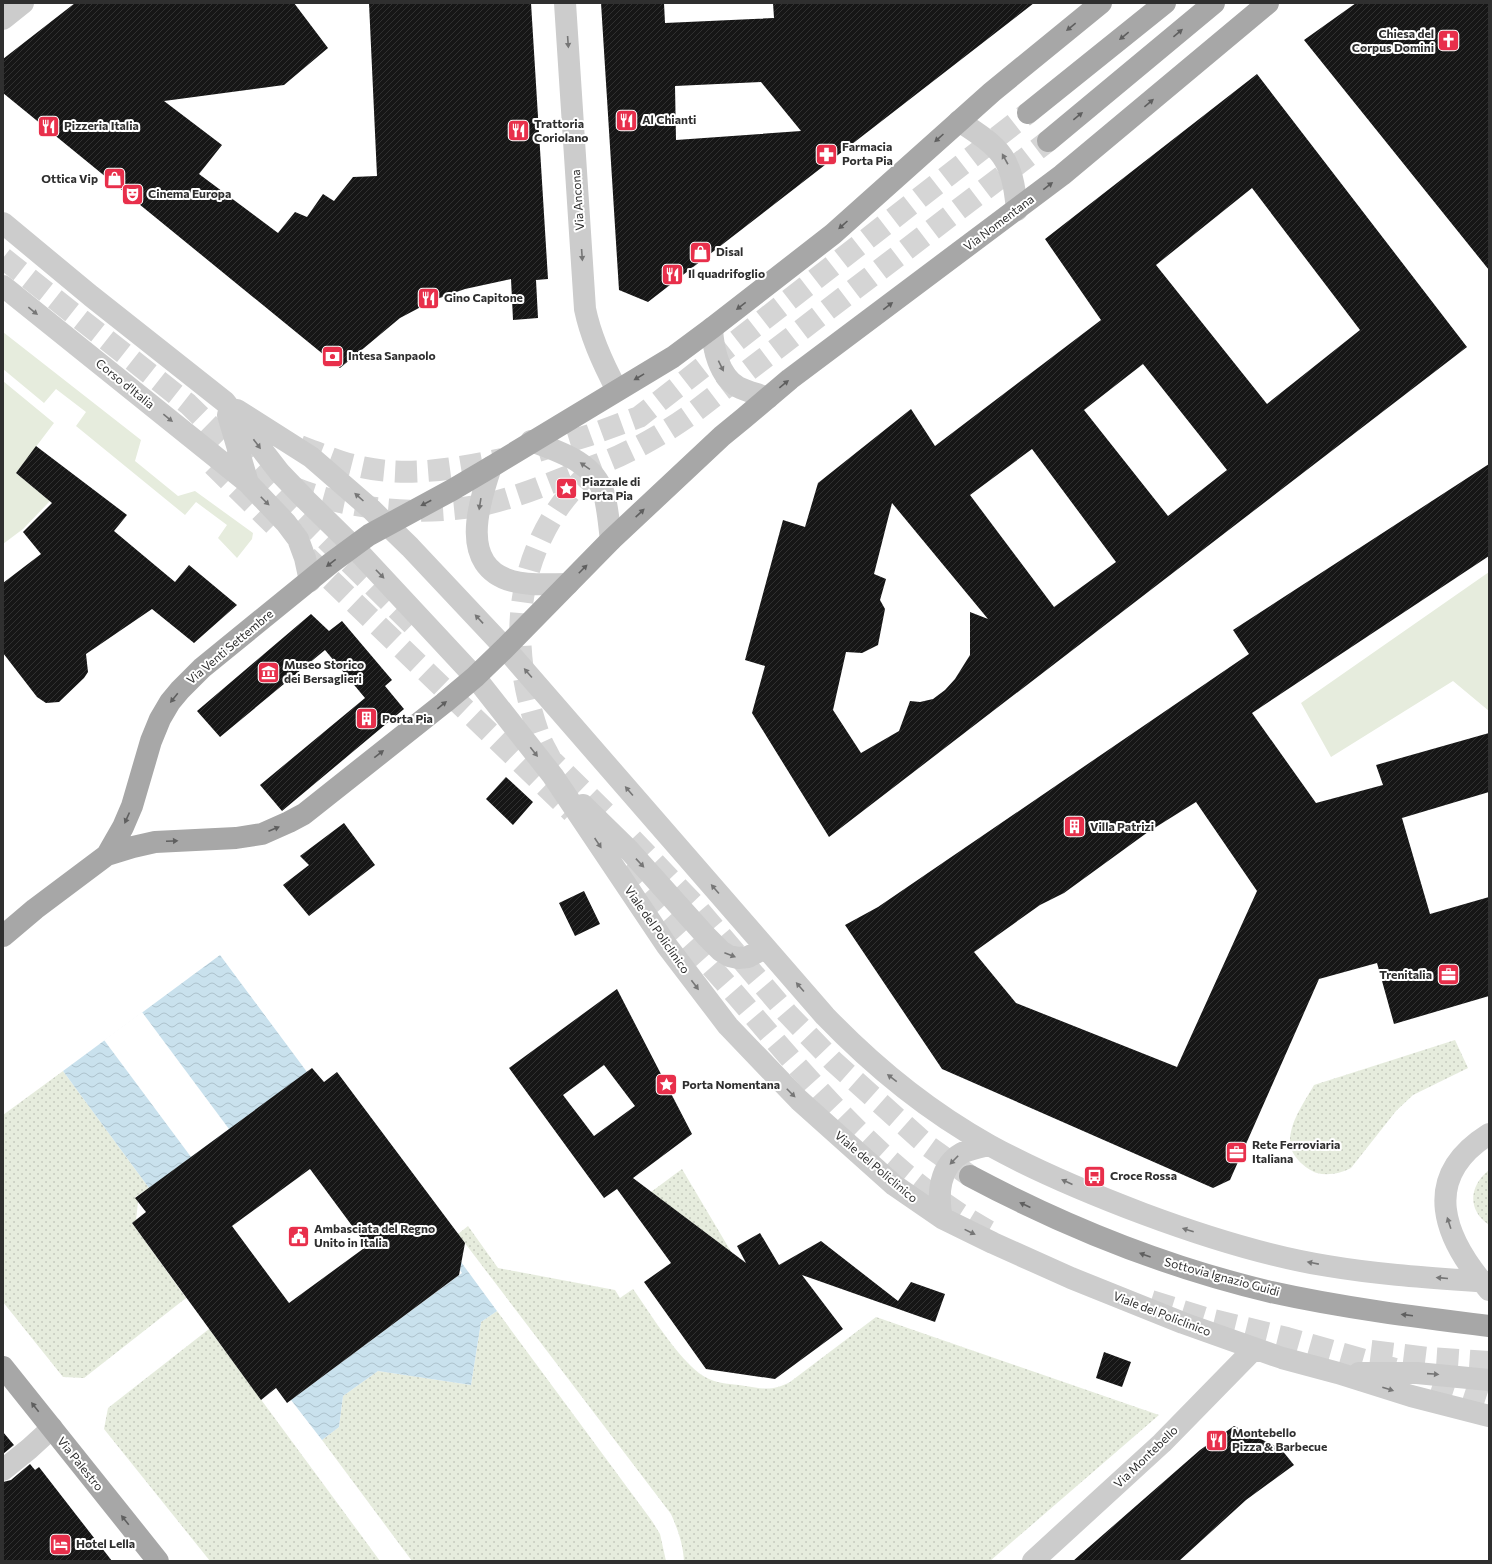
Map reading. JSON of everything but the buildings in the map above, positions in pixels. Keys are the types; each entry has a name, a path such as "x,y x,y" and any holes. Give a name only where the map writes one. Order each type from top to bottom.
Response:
{"main road":[{"path":"310,580 353,546 387,524 452,490 531,441 673,357 833,234 992,92 1101,3"},
{"path":"1028,113 1165,3"},
{"path":"1048,141 1214,3"},
{"name":"Via Nomentana","path":"611,540 722,436 790,379 1017,210 1098,146 1268,3"},
{"path":"475,677 506,648 611,540"},
{"name":"Via Venti Settembre","path":"107,855 123,827 132,806 151,741 160,719 170,702 202,668 310,580"},
{"name":"Via Venti Settembre","path":"3,936 35,909 107,855 155,842 236,838 270,831 304,814 475,677"},
{"name":"Sottovia Ignazio Guidi","path":"970,1176 1016,1201 1089,1234 1155,1258 1214,1277 1272,1292 1337,1305 1484,1323"},
{"name":"Via Palestro","path":"3,1367 158,1561"}],"street":[{"path":"3,19 23,3"},
{"name":"Via Ancona","path":"566,3 585,309 596,348 617,390"},
{"path":"959,121 1001,153 1012,177 1017,210"},
{"path":"3,223 91,296 225,402 312,457 387,524 506,648 835,1026 882,1071 934,1110 989,1144 1064,1181 1111,1201 1192,1231 1261,1252 1332,1267 1486,1284"},
{"name":"Corso d'Italia","path":"3,286 248,483 286,523 298,539 305,558 310,580"},
{"path":"712,328 718,359 728,378 742,389 768,398"},
{"path":"225,402 280,473 353,546 475,677"},
{"name":"Corso d'Italia","path":"225,402 248,483"},
{"path":"531,441 584,465 597,478 604,493 611,540"},
{"path":"490,467 482,495 477,525 478,547 485,563 492,571 511,580 528,583 568,584"},
{"name":"Viale del Policlinico","path":"475,677 553,776 667,946 728,1026 799,1100 894,1185 942,1218 993,1243 1071,1278 1183,1323 1254,1349 1305,1365 1338,1373 1411,1396 1489,1416"},
{"name":"Viale del Policlinico","path":"553,776 611,832 720,951 729,956 738,958 748,957 766,948"},
{"path":"1486,1284 1454,1237 1445,1211 1444,1198 1446,1186 1456,1164 1470,1148 1489,1134"},
{"path":"942,1218 939,1198 942,1179 946,1170 957,1157 963,1153 989,1144"},
{"name":"Via Montebello","path":"1033,1561 1162,1443 1254,1349"},
{"name":"Viale del Policlinico","path":"1338,1373 1417,1373 1489,1380"},
{"path":"3,1470 30,1449 52,1428"}],"green space":[{"path":"3,332 141,440 135,461 178,496 195,491 253,533 252,539 237,558 218,538 227,525 196,502 185,515 76,426 86,412 56,389 44,403 3,369"},
{"path":"3,381 54,423 16,473 50,501 23,529 3,544"},
{"path":"1489,572 1489,711 1453,681 1331,757 1301,703"},
{"path":"1455,1040 1468,1068 1413,1095 1396,1111 1351,1168 1335,1174 1317,1173 1303,1165 1295,1156 1290,1142 1292,1127 1298,1112 1314,1085"},
{"path":"63,1071 149,1188 135,1197 138,1202 136,1220 132,1223 186,1298 84,1378 63,1377 3,1302 3,1115"},
{"path":"682,1169 749,1282 747,1283 711,1237 651,1192"},
{"path":"1489,1170 1489,1225 1477,1212 1473,1198 1477,1183"},
{"path":"468,1226 498,1268 615,1290 620,1298 633,1289 678,1352 699,1373 718,1382 763,1388 773,1388 784,1385 876,1317 1159,1415 990,1561 684,1561 680,1537 671,1514 458,1234"},
{"path":"497,1311 652,1521 660,1534 666,1561 412,1561 322,1440 339,1427 343,1396 378,1371 471,1385 481,1322"},
{"path":"209,1329 380,1561 210,1561 104,1429 108,1408"}],"water":[{"path":"220,955 307,1072 149,1188 63,1071"},
{"path":"461,1262 497,1311 481,1322 471,1385 378,1371 343,1396 339,1427 322,1440 291,1400 462,1273 460,1270"}],"pier":[{"path":"142,1012 229,1129 191,1157 104,1040"}],"tunnel":[{"path":"538,451 590,435 639,417 1028,113"},
{"path":"292,487 314,495 361,506 410,511 459,509 482,505 519,495 621,455 659,435 690,415 1048,141"},
{"path":"3,258 188,404 416,628"},
{"path":"300,446 336,460 375,470 412,472 430,471 502,459"},
{"path":"213,465 274,525"},
{"path":"552,762 539,735 530,706 524,677 521,648 521,620 524,592 531,564 542,537 561,504 592,469"},
{"path":"307,557 572,812"},
{"path":"542,751 609,816"},
{"path":"632,839 693,903 787,1013 833,1061 928,1146 970,1176"},
{"path":"623,869 713,968 798,1068 858,1131 923,1188 959,1213 996,1235"},
{"path":"1151,1301 1205,1318 1287,1338 1399,1370"},
{"path":"1371,1351 1429,1358 1489,1362"},
{"path":"1434,1380 1489,1398"}],"place":[{"name":"Chiesa del Corpus Domini","path":"1449,41"},
{"name":"Al Chianti","path":"627,120"},
{"name":"Pizzeria Italia","path":"49,126"},
{"name":"Trattoria Coriolano","path":"519,131"},
{"name":"Farmacia Porta Pia","path":"826,154"},
{"name":"Ottica Vip","path":"114,179"},
{"name":"Cinema Europa","path":"133,194"},
{"name":"Disal","path":"701,252"},
{"name":"Il quadrifoglio","path":"672,274"},
{"name":"Gino Capitone","path":"429,298"},
{"name":"Intesa Sanpaolo","path":"332,356"},
{"name":"Piazzale di Porta Pia","path":"566,489"},
{"name":"Museo Storico dei Bersaglieri","path":"268,672"},
{"name":"Porta Pia","path":"366,719"},
{"name":"Villa Patrizi","path":"1075,827"},
{"name":"Trenitalia","path":"1448,975"},
{"name":"Porta Nomentana","path":"667,1085"},
{"name":"Rete Ferroviaria Italiana","path":"1237,1152"},
{"name":"Croce Rossa","path":"1094,1176"},
{"name":"Ambasciata del Regno Unito in Italia","path":"299,1236"},
{"name":"Montebello Pizza & Barbecue","path":"1217,1440"},
{"name":"Hotel Lella","path":"61,1544"}]}
